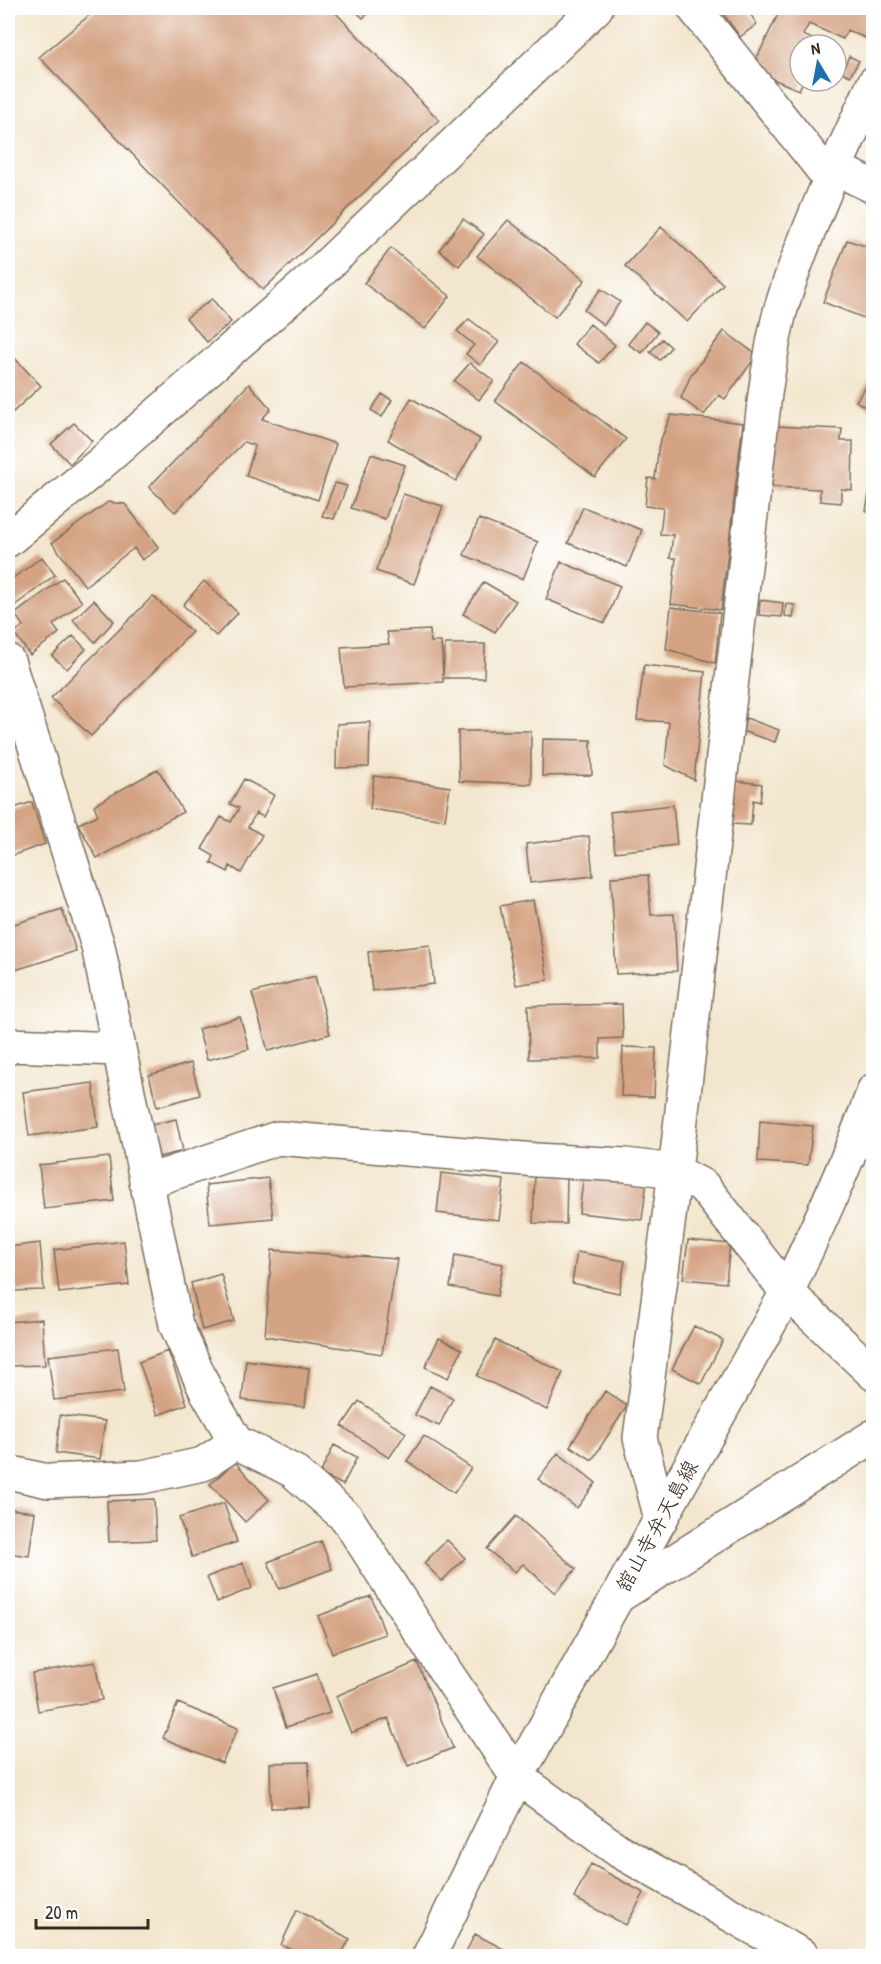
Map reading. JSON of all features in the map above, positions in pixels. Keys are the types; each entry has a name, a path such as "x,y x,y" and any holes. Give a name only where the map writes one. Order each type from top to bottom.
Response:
{"street":[{"path":"8,540 99,465 321,271 596,8"},
{"path":"694,8 832,173 873,187"},
{"path":"661,1519 640,1438 675,1171 771,353 780,312 793,273 832,173 873,83"},
{"path":"8,661 98,946 177,1325 205,1389 236,1442 293,1471 347,1518 517,1777 619,1851 802,1956"},
{"path":"8,1047 119,1049"},
{"name":"舘山寺弁天島線","path":"429,1956 517,1777 787,1292 825,1212 873,1090"},
{"path":"146,1182 278,1138 536,1160 625,1165 675,1171 703,1186 787,1292 873,1374"},
{"path":"617,1597 873,1436"},
{"path":"8,1472 48,1481 142,1477 203,1464 236,1442"}],"building":[{"path":"98,8 331,8 439,120 263,290 39,57"},
{"path":"352,8 374,8 363,18"},
{"path":"719,8 746,8 757,24 740,37"},
{"path":"781,8 874,8 874,20 865,38 847,30 846,33 829,33 809,24 804,33 788,33 788,85 751,70"},
{"path":"849,56 859,61 850,76 848,75"},
{"path":"463,219 484,234 459,266 439,250"},
{"path":"508,220 585,280 555,317 477,256"},
{"path":"661,227 723,284 687,322 625,266"},
{"path":"847,240 874,249 874,322 823,302"},
{"path":"391,248 450,296 425,329 364,283"},
{"path":"601,289 620,302 604,325 584,310"},
{"path":"212,299 231,322 207,342 186,318"},
{"path":"469,319 499,342 480,365 466,354 474,345 457,331"},
{"path":"645,322 658,332 642,353 628,344"},
{"path":"590,324 615,345 599,363 574,344"},
{"path":"724,331 757,355 725,399 719,395 704,415 681,398 691,375"},
{"path":"662,339 671,347 660,360 650,352"},
{"path":"8,351 41,386 13,412 8,405"},
{"path":"524,362 626,439 595,477 495,401"},
{"path":"470,363 494,381 479,400 454,381"},
{"path":"874,375 874,413 856,401"},
{"path":"249,384 271,409 262,419 336,444 318,500 246,476 255,446 244,442 175,512 149,487"},
{"path":"382,394 392,400 382,417 371,410"},
{"path":"411,398 480,439 456,481 388,440"},
{"path":"671,415 743,423 721,610 671,604 676,558 670,558 673,535 660,534 663,508 645,506 648,478 655,479 659,444"},
{"path":"74,423 92,441 70,464 51,444"},
{"path":"773,426 842,429 841,441 853,441 852,490 841,489 841,503 820,501 820,489 770,487"},
{"path":"371,454 405,465 385,519 351,508"},
{"path":"872,476 874,476 874,513 866,511"},
{"path":"335,483 347,486 334,519 322,516"},
{"path":"403,494 443,506 414,584 376,571"},
{"path":"108,502 125,504 159,548 142,560 134,548 85,586 52,543"},
{"path":"583,507 642,530 627,567 568,543"},
{"path":"479,519 538,542 523,579 464,555"},
{"path":"42,557 55,575 14,606 8,598 8,582"},
{"path":"561,562 620,586 605,623 546,599"},
{"path":"63,578 82,602 53,625 59,633 30,655 14,633 23,626 15,614"},
{"path":"204,581 238,613 216,636 183,605"},
{"path":"484,582 516,601 495,632 463,614"},
{"path":"153,596 192,632 91,736 51,698"},
{"path":"94,600 114,621 95,642 73,620"},
{"path":"760,600 783,603 782,617 759,615"},
{"path":"786,604 795,605 793,618 785,616"},
{"path":"671,607 720,613 715,663 666,649"},
{"path":"430,630 431,642 441,642 443,676 445,644 485,644 484,678 443,678 443,682 344,687 341,647 389,644 387,632"},
{"path":"73,636 86,649 67,669 52,656"},
{"path":"644,665 705,672 694,780 665,765 669,722 637,720"},
{"path":"746,718 779,730 775,742 742,731"},
{"path":"370,722 369,767 336,768 337,724"},
{"path":"458,731 531,731 531,784 459,781"},
{"path":"543,739 591,740 592,775 542,776"},
{"path":"158,769 183,812 97,858 78,824 98,815 94,805"},
{"path":"374,776 450,787 445,820 370,809"},
{"path":"244,779 274,795 263,817 256,813 248,827 262,835 241,873 230,866 228,872 211,863 214,856 202,849 221,817 231,822 239,808 230,804"},
{"path":"736,781 762,784 760,802 753,800 751,825 731,824"},
{"path":"32,802 45,844 8,857 8,810"},
{"path":"673,805 677,845 615,852 610,812"},
{"path":"589,836 593,876 530,883 526,844"},
{"path":"648,875 651,915 674,914 677,971 616,974 611,877"},
{"path":"533,900 548,980 516,985 500,906"},
{"path":"62,909 76,951 9,972 8,926"},
{"path":"430,945 434,984 372,991 368,952"},
{"path":"315,976 330,1034 268,1051 252,993"},
{"path":"622,1004 623,1038 600,1039 600,1058 529,1059 528,1006"},
{"path":"240,1017 249,1049 207,1060 198,1029"},
{"path":"623,1047 656,1048 654,1097 621,1096"},
{"path":"191,1063 200,1095 157,1107 149,1075"},
{"path":"93,1083 98,1127 29,1136 23,1092"},
{"path":"176,1119 183,1151 159,1157 151,1125"},
{"path":"760,1121 813,1126 808,1165 758,1162"},
{"path":"109,1157 114,1201 44,1209 39,1165"},
{"path":"441,1173 504,1180 499,1220 437,1213"},
{"path":"584,1173 647,1180 642,1220 579,1213"},
{"path":"535,1175 567,1175 566,1224 533,1223"},
{"path":"268,1178 273,1218 210,1224 206,1185"},
{"path":"688,1240 730,1244 726,1283 683,1279"},
{"path":"124,1241 129,1285 59,1293 54,1250"},
{"path":"40,1243 44,1290 8,1291 8,1247"},
{"path":"272,1250 397,1259 382,1354 265,1336"},
{"path":"577,1252 625,1261 619,1293 572,1283"},
{"path":"455,1255 503,1264 497,1296 450,1287"},
{"path":"221,1274 234,1321 202,1330 191,1283"},
{"path":"42,1319 45,1365 8,1366 8,1322"},
{"path":"694,1326 723,1340 701,1384 672,1369"},
{"path":"439,1338 462,1349 448,1378 425,1367"},
{"path":"495,1340 563,1372 547,1410 477,1376"},
{"path":"118,1348 124,1392 54,1400 48,1356"},
{"path":"168,1351 187,1404 158,1415 139,1362"},
{"path":"246,1360 309,1368 305,1407 242,1400"},
{"path":"430,1386 453,1398 439,1426 415,1415"},
{"path":"605,1391 627,1406 592,1460 570,1446"},
{"path":"359,1401 406,1433 389,1458 342,1426"},
{"path":"60,1415 105,1421 100,1459 56,1453"},
{"path":"424,1436 471,1468 454,1493 407,1461"},
{"path":"334,1445 357,1457 343,1485 320,1474"},
{"path":"558,1453 596,1483 577,1508 538,1479"},
{"path":"235,1462 269,1500 245,1522 210,1484"},
{"path":"154,1499 156,1540 109,1542 107,1501"},
{"path":"224,1503 237,1542 192,1557 179,1518"},
{"path":"8,1509 35,1512 29,1556 8,1553"},
{"path":"516,1516 576,1569 555,1593 523,1564 515,1572 487,1549"},
{"path":"447,1540 465,1558 442,1581 424,1563"},
{"path":"321,1541 332,1569 279,1589 268,1562"},
{"path":"243,1563 252,1588 217,1602 207,1577"},
{"path":"371,1596 385,1634 332,1653 318,1616"},
{"path":"95,1662 102,1700 38,1711 32,1673"},
{"path":"417,1662 453,1748 408,1766 388,1718 351,1733 336,1696"},
{"path":"317,1674 330,1713 286,1727 273,1688"},
{"path":"178,1703 238,1728 222,1763 163,1738"},
{"path":"309,1762 310,1807 271,1808 270,1763"},
{"path":"591,1864 644,1893 626,1925 574,1898"},
{"path":"297,1910 350,1939 340,1956 304,1956 281,1945"},
{"path":"475,1934 517,1956 464,1956"}]}
